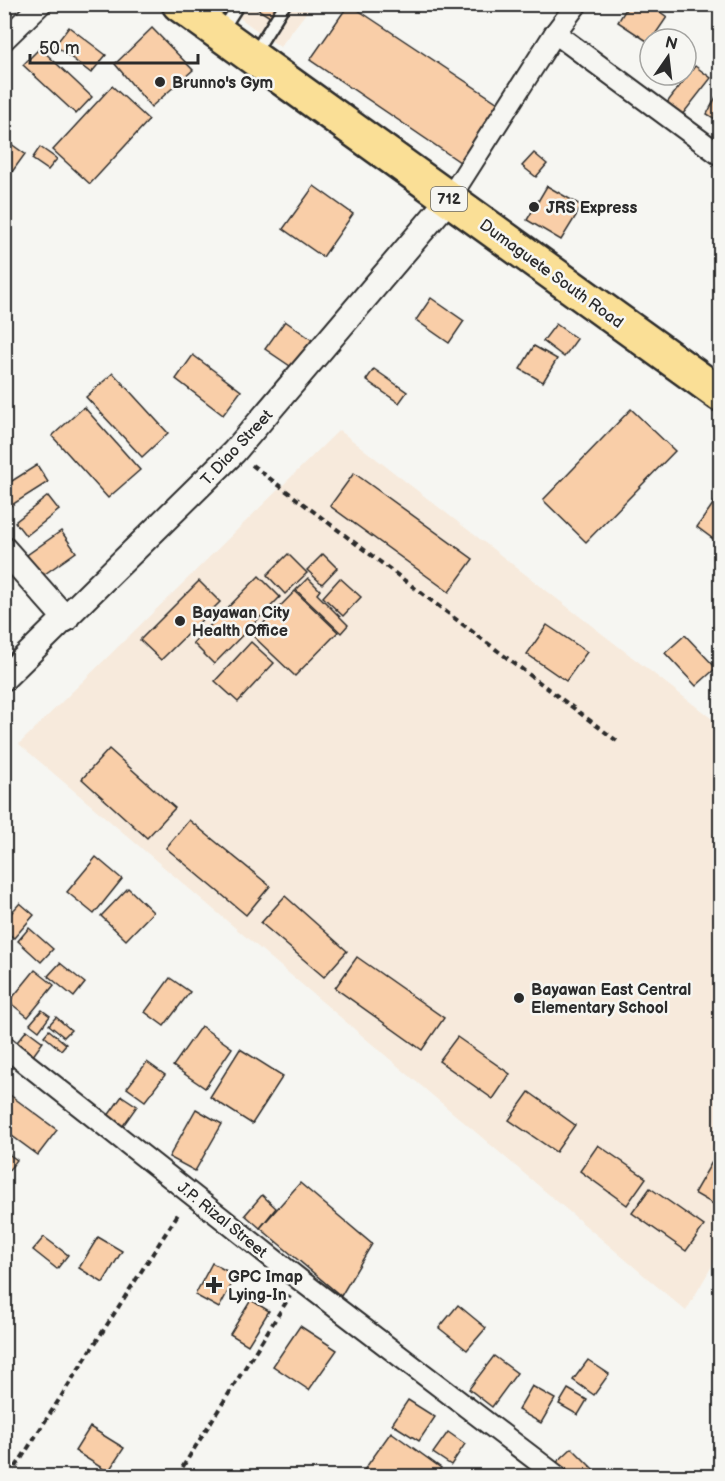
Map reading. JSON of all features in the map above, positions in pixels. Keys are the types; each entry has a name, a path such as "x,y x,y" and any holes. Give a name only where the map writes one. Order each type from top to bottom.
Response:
{"highway":[{"name":"Dumaguete South Road","path":"203,16 253,57 720,394"}],"street":[{"path":"4,40 41,4"},
{"path":"449,199 555,33 577,4"},
{"path":"555,33 720,155"},
{"name":"T. Diao Street","path":"4,678 234,452 449,199"},
{"path":"4,549 66,619"},
{"name":"J.P. Rizal Street","path":"4,1046 300,1280 557,1476"}],"lane":[{"path":"203,16 239,4"},
{"path":"253,57 285,4"}],"path":[{"path":"234,452 617,741"},
{"path":"10,1476 191,1193"},
{"path":"177,1476 300,1280"}],"shaded area":[{"path":"228,4 312,5 280,47 226,8"},
{"name":"Bayawan East Central Elementary School","path":"339,430 720,725 720,1252 686,1311 19,744"}],"building":[{"path":"255,4 279,4 270,17 254,7"},
{"path":"349,4 498,103 460,162 310,60"},
{"path":"629,4 649,4 667,17 660,27 638,27 638,35 618,22"},
{"path":"69,27 106,55 91,73 55,45"},
{"path":"152,28 193,70 151,107 115,64"},
{"path":"40,48 92,97 76,114 23,65"},
{"path":"698,68 711,78 682,115 666,104 679,87 698,87"},
{"path":"112,86 149,120 90,184 53,150"},
{"path":"716,97 720,99 720,122 707,114"},
{"path":"7,141 25,154 12,172 4,166 4,144"},
{"path":"40,147 57,159 48,170 32,159"},
{"path":"534,153 547,164 536,177 522,166"},
{"path":"314,186 353,214 323,257 283,229"},
{"path":"547,186 582,206 561,240 527,220"},
{"path":"431,298 464,321 449,343 416,320"},
{"path":"285,321 312,340 293,368 265,349"},
{"path":"556,324 577,339 564,357 543,341"},
{"path":"534,346 557,359 543,382 520,369"},
{"path":"193,355 241,391 223,415 176,379"},
{"path":"374,369 407,392 399,403 366,380"},
{"path":"113,373 168,433 142,457 86,397"},
{"path":"84,407 140,470 108,498 52,436"},
{"path":"631,409 675,451 586,542 543,500"},
{"path":"37,465 48,482 4,510 4,486"},
{"path":"354,473 473,559 449,592 330,506"},
{"path":"720,494 720,544 697,527"},
{"path":"48,496 59,510 26,536 15,522"},
{"path":"61,531 76,552 42,576 27,555"},
{"path":"288,554 307,573 285,594 267,575"},
{"path":"323,554 337,568 322,584 307,570"},
{"path":"259,576 280,597 214,664 193,643"},
{"path":"308,578 320,590 317,594 348,625 341,633 296,590"},
{"path":"340,578 361,597 343,616 323,597"},
{"name":"Bayawan City Health Office","path":"199,581 220,602 161,660 140,640"},
{"path":"295,591 338,632 295,676 252,635"},
{"path":"547,625 587,652 566,681 527,654"},
{"path":"685,635 716,668 696,686 665,653"},
{"path":"251,642 274,663 238,702 215,681"},
{"path":"109,749 175,808 147,838 82,779"},
{"path":"189,820 270,886 246,915 166,848"},
{"path":"96,857 122,879 94,914 67,892"},
{"path":"128,888 153,912 126,940 101,916"},
{"path":"285,896 347,951 324,977 261,923"},
{"path":"20,903 34,915 14,938 4,930 4,921"},
{"path":"29,928 53,949 41,962 18,941"},
{"path":"357,957 444,1018 422,1050 335,988"},
{"path":"60,963 85,983 74,997 48,976"},
{"path":"35,970 54,985 28,1017 9,1002"},
{"path":"170,978 190,992 164,1026 145,1012"},
{"path":"42,1010 50,1016 39,1031 30,1024"},
{"path":"56,1017 71,1030 64,1037 49,1025"},
{"path":"201,1026 232,1048 205,1088 173,1066"},
{"path":"27,1030 43,1042 30,1060 13,1047"},
{"path":"49,1030 66,1044 61,1050 44,1036"},
{"path":"457,1037 510,1074 493,1099 439,1061"},
{"path":"240,1049 283,1076 252,1124 210,1097"},
{"path":"147,1062 165,1075 145,1101 127,1088"},
{"path":"529,1092 575,1125 556,1152 509,1120"},
{"path":"10,1095 57,1130 38,1155 4,1130 4,1103"},
{"path":"122,1096 137,1106 120,1130 105,1120"},
{"path":"196,1109 222,1124 195,1171 169,1157"},
{"path":"598,1145 646,1178 627,1205 580,1171"},
{"path":"720,1148 720,1208 694,1193"},
{"path":"4,1151 17,1160 4,1176"},
{"path":"300,1183 372,1244 341,1296 260,1228"},
{"path":"650,1188 704,1226 686,1251 632,1213"},
{"path":"262,1195 276,1208 260,1228 245,1215"},
{"path":"44,1237 68,1255 57,1269 33,1250"},
{"path":"98,1237 122,1251 103,1283 79,1268"},
{"path":"212,1263 236,1276 219,1308 195,1295"},
{"path":"251,1300 269,1311 248,1345 230,1334"},
{"path":"458,1305 486,1328 467,1350 439,1328"},
{"path":"300,1326 337,1350 309,1390 273,1366"},
{"path":"494,1356 517,1373 492,1407 469,1389"},
{"path":"588,1360 609,1374 594,1395 573,1380"},
{"path":"532,1386 555,1399 541,1423 518,1410"},
{"path":"568,1389 587,1400 578,1415 559,1404"},
{"path":"408,1400 435,1417 419,1441 392,1424"},
{"path":"90,1427 124,1448 108,1472 75,1451"},
{"path":"391,1432 441,1468 434,1476 367,1476 362,1473"},
{"path":"448,1432 465,1444 451,1465 433,1453"},
{"path":"572,1448 594,1470 587,1476 569,1476 556,1463"}],"place":[{"name":"Brunno's Gym","path":"160,82"},
{"name":"JRS Express","path":"534,207"},
{"name":"Bayawan City Health Office","path":"180,621"},
{"name":"Bayawan East Central Elementary School","path":"519,998"},
{"name":"GPC Imap Lying-In","path":"214,1285"}]}
